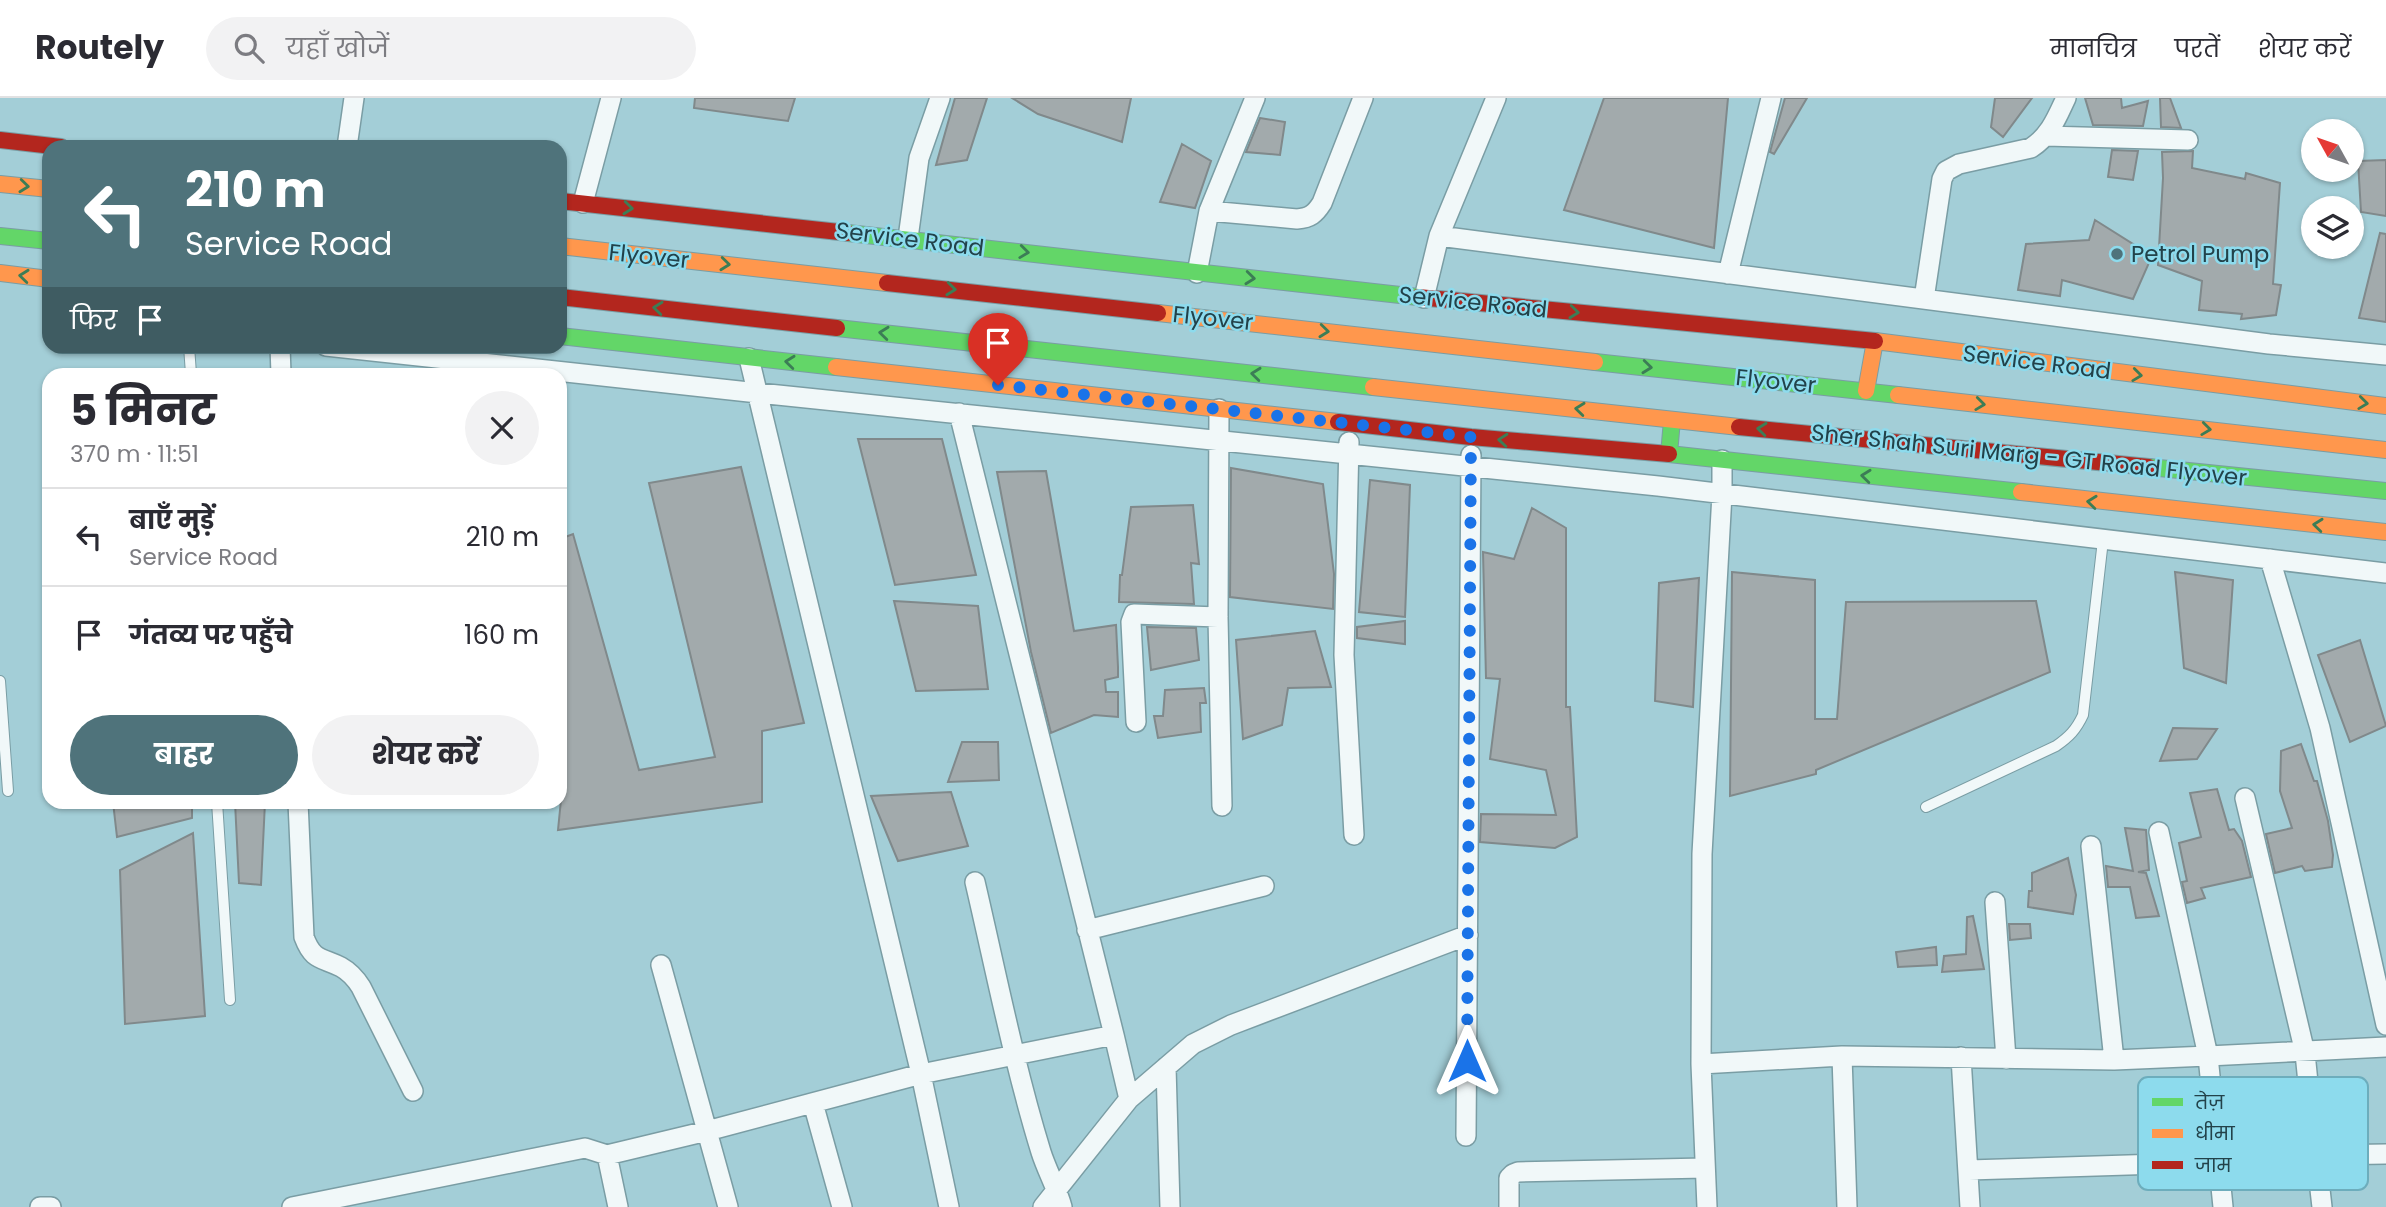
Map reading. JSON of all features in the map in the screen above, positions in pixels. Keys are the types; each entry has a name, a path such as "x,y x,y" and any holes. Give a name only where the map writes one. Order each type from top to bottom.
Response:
{"main road":[{"path":"0,140 42,145"},
{"path":"0,184 42,188"},
{"name":"Service Road","path":"567,202 1424,298 1875,341 2386,406"},
{"path":"0,236 42,240"},
{"name":"Flyover","path":"567,247 1866,391"},
{"path":"0,273 42,278"},
{"path":"567,298 1672,420 1669,454"},
{"path":"567,337 1471,437 1669,454 2385,532"},
{"path":"1866,391 1875,341"},
{"name":"Sher Shah Suri Marg - GT Road Flyover","path":"1866,391 2386,450"},
{"name":"Sher Shah Suri Marg - GT Road Flyover","path":"1672,420 2386,491"}],"street":[{"path":"348,140 354,98"},
{"path":"583,203 611,98"},
{"path":"908,238 919,158 940,98"},
{"path":"1197,273 1209,211 1255,98"},
{"path":"1209,211 1297,219 1308,218 1316,213 1363,98"},
{"path":"1424,298 1439,236 1496,98"},
{"path":"1728,274 1771,98"},
{"path":"1924,299 1942,179 1946,172 1959,164 2031,148 2046,136 2066,98"},
{"path":"2046,136 2188,140"},
{"path":"1439,236 2269,344 2386,355"},
{"path":"400,354 528,368"},
{"path":"749,358 921,1074 949,1207"},
{"path":"567,372 1470,466 2386,573"},
{"path":"1219,409 1218,617 1222,806"},
{"path":"959,413 1129,1099"},
{"path":"1350,423 1344,656 1354,835"},
{"path":"1466,1136 1471,437"},
{"path":"1707,1207 1701,1064 1702,854 1722,460"},
{"path":"2270,559 2320,728 2386,1025"},
{"path":"1136,722 1130,622 1134,614 1218,617"},
{"path":"2245,798 2305,1052 2307,1077"},
{"path":"298,809 304,937 308,947 313,955 352,975 361,987 413,1091"},
{"path":"2159,832 2208,1056 2210,1077"},
{"path":"2091,846 2114,1060"},
{"path":"975,882 1015,1055 1042,1155 1060,1199"},
{"path":"1087,930 1264,886"},
{"path":"1995,902 2006,1059"},
{"path":"1042,1207 1060,1199 1129,1099 1194,1044 1231,1025 1468,935"},
{"path":"661,965 728,1207"},
{"path":"292,1207 585,1148 607,1155 921,1074 1114,1035"},
{"path":"1701,1064 1842,1056 2114,1060 2386,1047"},
{"path":"1842,1056 1847,1207"},
{"path":"1961,1057 1970,1207"},
{"path":"1166,1067 1170,1207"},
{"path":"813,1103 842,1207"},
{"path":"2368,1154 2386,1154"},
{"path":"607,1155 618,1207"},
{"path":"1969,1170 2138,1165"},
{"path":"1509,1207 1509,1178 1518,1172 1705,1168"},
{"path":"39,1207 51,1207"}],"lane":[{"path":"1926,807 2056,746 2070,737 2077,728 2083,715 2103,540"},
{"path":"0,681 8,791"},
{"path":"217,809 230,1000"}],"building":[{"path":"695,98 795,98 788,121 694,108"},
{"path":"955,98 987,98 967,160 936,165"},
{"path":"1012,98 1131,98 1122,142 1038,114"},
{"path":"1604,98 1728,98 1714,248 1564,210"},
{"path":"1785,98 1807,98 1774,154 1770,152"},
{"path":"1995,98 2032,98 2003,137 1991,127"},
{"path":"2085,98 2121,98 2122,108 2148,101 2143,126 2093,125"},
{"path":"2160,98 2170,98 2181,128 2161,127"},
{"path":"1260,118 1285,122 1280,155 1246,152"},
{"path":"1182,144 1211,161 1195,208 1160,202"},
{"path":"2112,150 2138,151 2133,180 2108,177"},
{"path":"2193,151 2192,168 2245,179 2246,173 2280,183 2273,284 2281,285 2276,315 2241,319 2242,314 2199,310 2202,281 2158,265 2162,152"},
{"path":"2386,160 2386,216 2364,212 2364,196 2360,196 2359,182 2364,182 2364,161"},
{"path":"2095,220 2152,256 2133,299 2062,280 2060,296 2018,290 2026,244 2089,240"},
{"path":"2380,233 2386,234 2386,322 2359,318"},
{"path":"858,439 942,439 976,575 895,585"},
{"path":"741,467 804,723 762,731 762,802 558,830 560,809 567,809 567,536 573,534 639,770 715,757 649,483"},
{"path":"1231,468 1323,484 1334,574 1333,609 1230,597"},
{"path":"1046,471 1074,631 1116,625 1118,667 1118,677 1105,680 1106,692 1118,692 1118,717 1094,715 1051,733 1031,652 997,472"},
{"path":"1370,480 1410,485 1405,617 1359,612"},
{"path":"1193,505 1199,564 1191,563 1194,604 1119,602 1120,575 1131,507"},
{"path":"1532,508 1566,528 1566,707 1570,707 1577,837 1555,848 1480,842 1481,814 1556,815 1546,770 1490,759 1500,679 1486,678 1483,552 1514,559"},
{"path":"1732,572 1815,580 1815,719 1837,719 1846,602 2036,601 2050,672 1816,770 1816,774 1730,796"},
{"path":"2175,572 2233,580 2226,683 2184,668"},
{"path":"1699,578 1693,707 1655,701 1659,583"},
{"path":"894,601 978,606 988,689 916,691"},
{"path":"1405,621 1405,644 1357,638 1357,627"},
{"path":"1147,627 1196,628 1199,660 1151,670"},
{"path":"1315,631 1331,687 1288,688 1282,725 1243,739 1236,640"},
{"path":"2360,640 2386,726 2350,742 2318,655"},
{"path":"1204,688 1206,703 1200,703 1201,732 1158,738 1154,716 1163,716 1165,690"},
{"path":"2173,728 2217,729 2197,759 2160,761"},
{"path":"962,742 998,742 999,780 948,782"},
{"path":"2301,744 2314,781 2317,781 2328,821 2332,867 2305,871 2302,866 2275,873 2266,834 2292,828 2280,791 2281,751"},
{"path":"2217,789 2229,830 2234,829 2242,841 2251,877 2201,888 2205,898 2187,903 2182,882 2187,881 2179,843 2201,837 2190,793"},
{"path":"951,792 968,846 898,861 871,796"},
{"path":"114,809 192,809 192,818 117,837"},
{"path":"235,809 265,809 261,885 239,883"},
{"path":"2125,828 2146,830 2149,870 2138,872 2146,873 2159,916 2136,918 2130,887 2108,887 2106,866 2133,871"},
{"path":"193,833 205,1016 125,1024 120,870"},
{"path":"2068,858 2076,895 2073,914 2028,907 2029,891 2032,891 2032,873"},
{"path":"1973,916 1984,969 1942,972 1944,956 1966,954 1967,917"},
{"path":"2009,924 2030,924 2031,938 2010,940"},
{"path":"1936,947 1937,965 1898,967 1896,952"}],"traffic: fast":[{"path":"848,233 1418,297"},
{"path":"0,236 42,240"},
{"path":"837,328 1373,387"},
{"path":"567,337 836,367"},
{"path":"1595,362 1898,395"},
{"path":"1672,420 1669,454 2021,492"},
{"path":"2149,467 2386,491"}],"traffic: slow":[{"path":"0,184 42,188"},
{"path":"567,247 887,283"},
{"path":"0,273 42,278"},
{"path":"1158,313 1595,362"},
{"path":"1866,391 1875,341 2386,406"},
{"path":"836,367 1338,422"},
{"path":"1373,387 1739,427"},
{"path":"1898,395 2386,450"},
{"path":"2021,492 2386,532"}],"traffic: jam":[{"path":"0,140 42,145"},
{"path":"567,202 848,233"},
{"path":"887,283 1158,313"},
{"path":"1418,297 1875,341"},
{"path":"567,298 837,328"},
{"path":"1338,422 1471,437 1669,454"},
{"path":"1739,427 2149,467"}],"place":[{"name":"Petrol Pump","path":"2117,254"}],"route":[{"path":"998,385 1471,437 1467,1061"}]}
